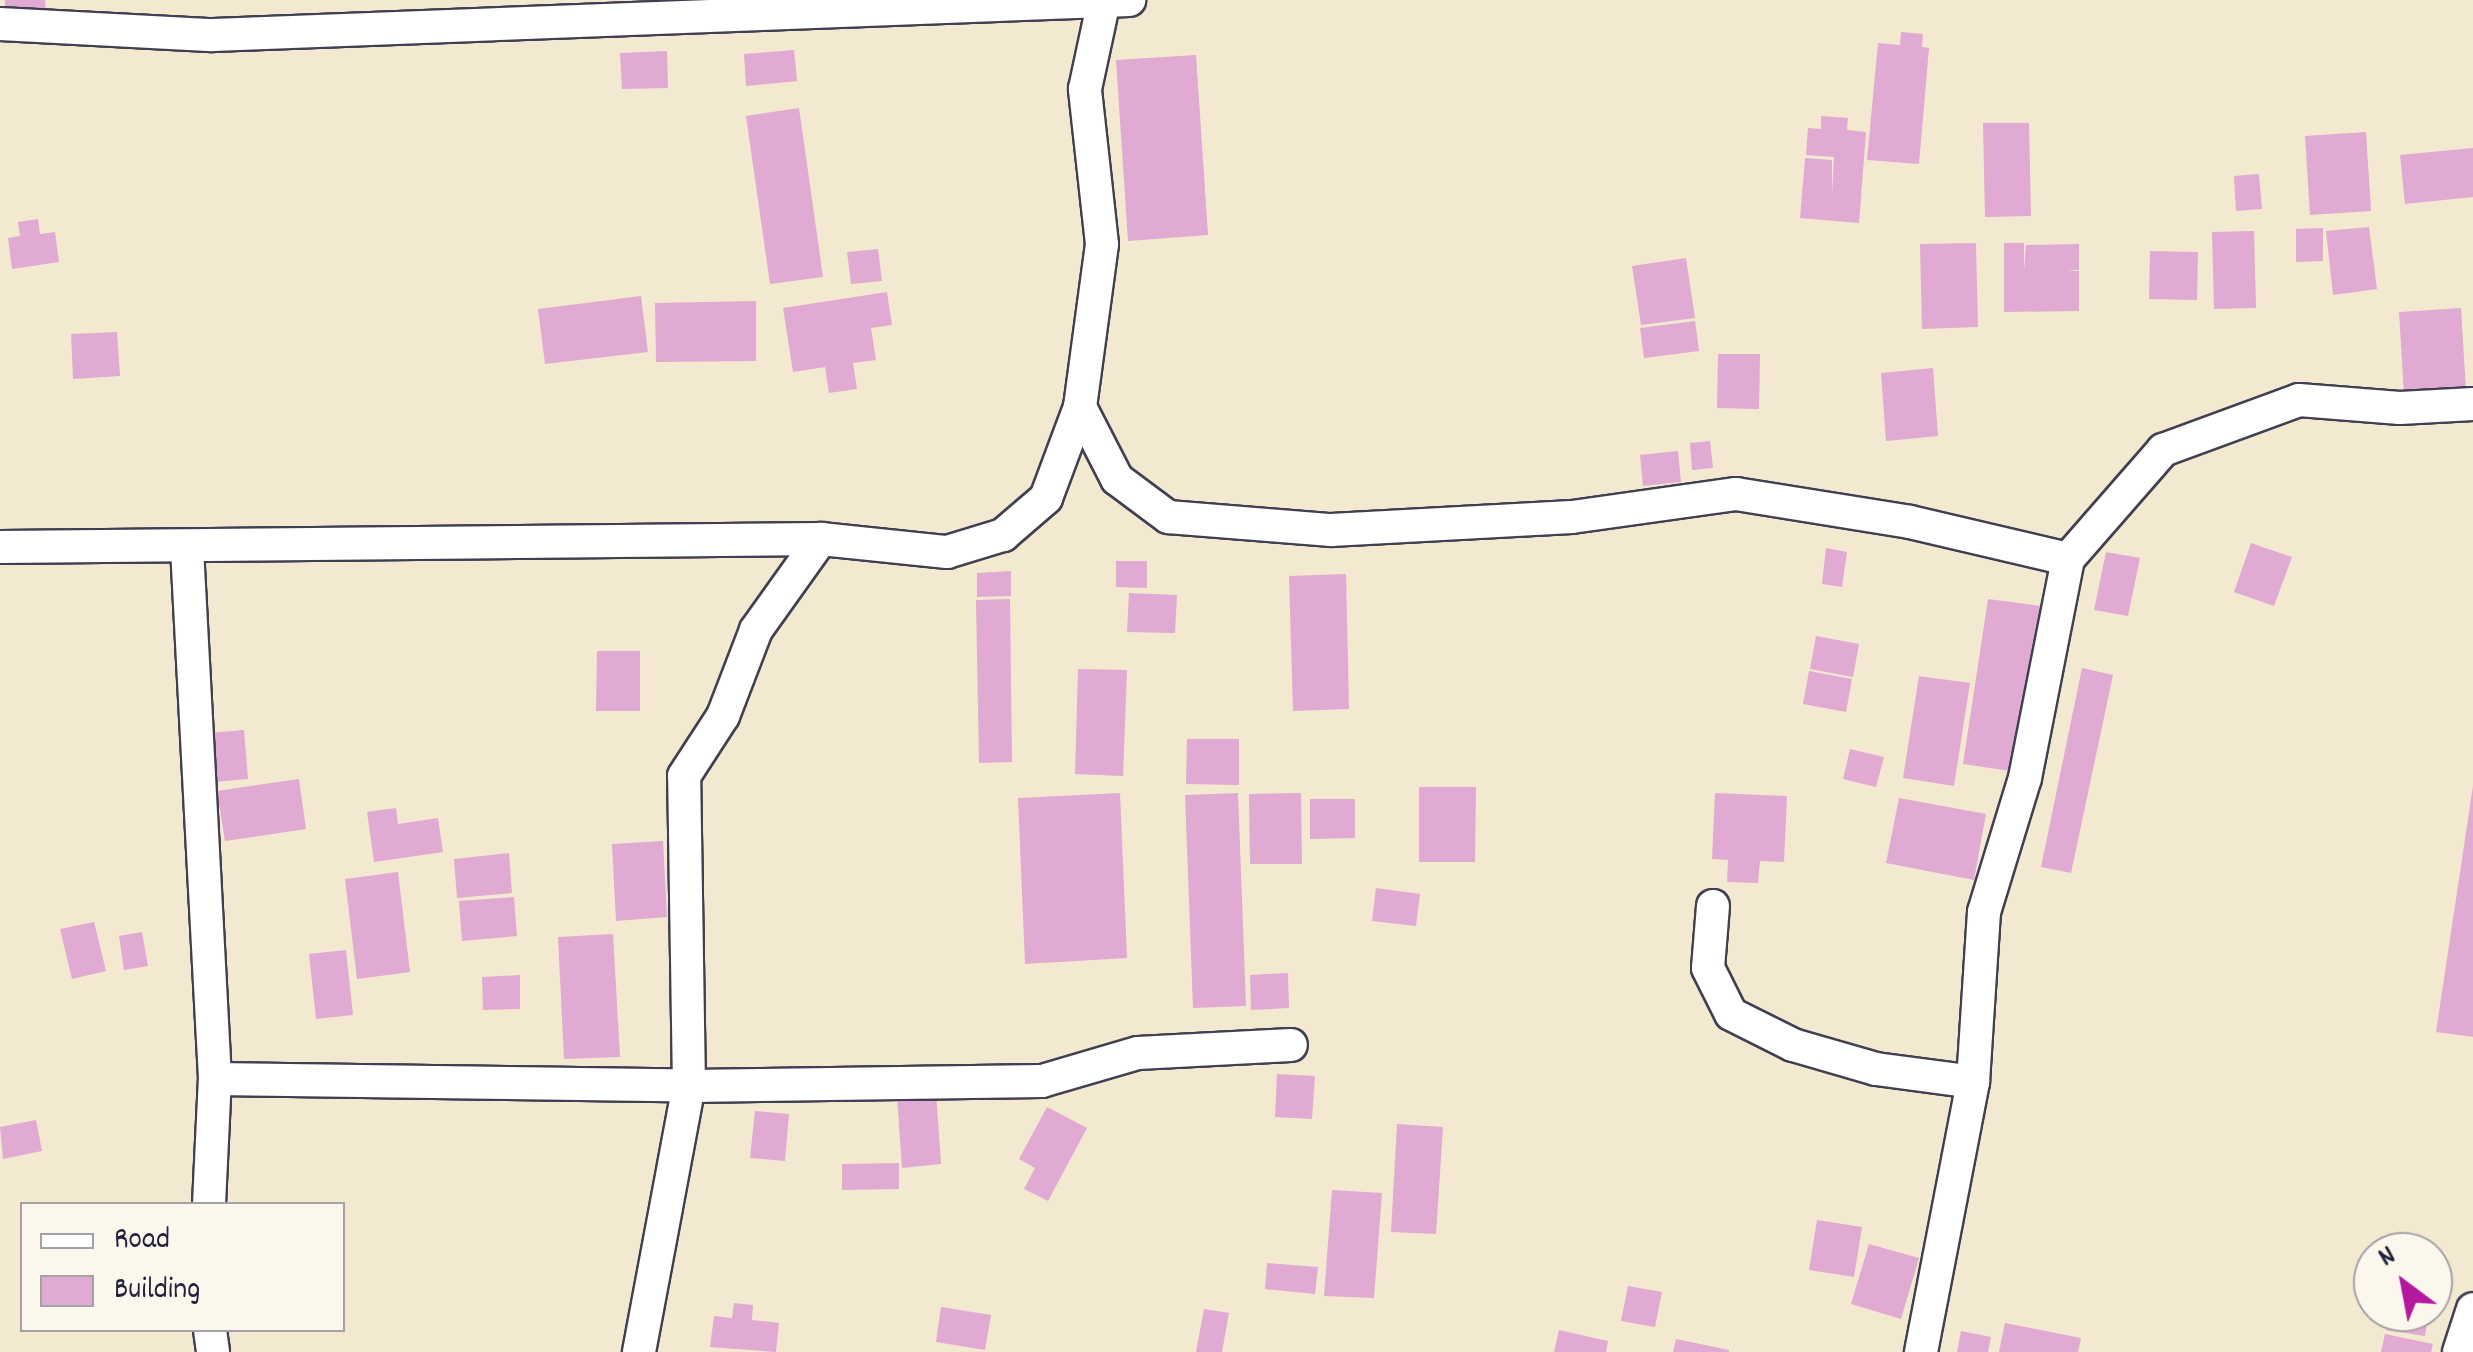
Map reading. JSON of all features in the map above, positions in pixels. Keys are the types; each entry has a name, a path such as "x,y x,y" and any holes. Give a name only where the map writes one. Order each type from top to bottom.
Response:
{"street":[{"path":"0,24 82,14 213,34 1111,1 1085,89 1102,244 1080,406 1046,498 1003,536 947,552 821,539 0,547"},
{"path":"1922,1352 1973,1082 1984,912 2025,778 2068,560 2163,450 2299,400 2473,404"},
{"path":"1080,406 1117,479 1168,516 1332,530 1572,516 1736,494 1910,522 2068,560"},
{"path":"639,1352 689,1086 684,776 722,716 756,630 821,539"},
{"path":"188,548 215,1079 210,1202"},
{"path":"1713,906 1708,968 1731,1014 1793,1044 1876,1069 1973,1082"},
{"path":"215,1079 689,1086 1042,1081 1138,1053 1290,1044"},
{"path":"2459,1352 2473,1309"}],"building":[{"path":"5,0 45,0 46,17 5,18"},
{"path":"1901,32 1923,34 1922,47 1929,48 1919,164 1867,160 1878,43 1900,45"},
{"path":"794,50 797,81 746,86 744,54"},
{"path":"667,51 668,88 622,89 620,53"},
{"path":"1196,55 1208,235 1128,241 1116,60"},
{"path":"799,108 823,277 770,284 746,116"},
{"path":"1821,116 1848,118 1847,130 1866,132 1859,223 1800,218 1805,158 1832,160 1832,194 1834,157 1806,155 1808,128 1821,129"},
{"path":"1983,123 2029,123 2031,216 1985,217"},
{"path":"2366,132 2371,211 2310,215 2305,136"},
{"path":"2473,148 2473,197 2405,204 2400,155"},
{"path":"2259,174 2262,209 2236,211 2234,176"},
{"path":"38,219 40,234 55,232 59,262 12,269 8,238 20,236 18,222"},
{"path":"2369,227 2377,289 2333,295 2326,231"},
{"path":"2323,228 2323,261 2296,262 2296,229"},
{"path":"2254,231 2256,308 2214,309 2212,232"},
{"path":"1976,243 1978,327 1922,329 1920,244"},
{"path":"2004,243 2024,243 2024,271 2026,245 2079,244 2079,270 2065,270 2079,271 2079,311 2004,312"},
{"path":"878,249 882,281 851,284 847,252"},
{"path":"2150,251 2198,252 2197,300 2149,299"},
{"path":"1686,258 1695,318 1641,325 1632,266"},
{"path":"887,292 892,325 871,328 876,360 853,363 857,389 829,393 825,367 793,372 783,308"},
{"path":"641,296 648,352 545,364 538,309"},
{"path":"756,301 756,361 656,362 655,303"},
{"path":"2461,308 2466,391 2404,395 2399,312"},
{"path":"1695,321 1699,351 1644,358 1640,328"},
{"path":"117,332 120,376 73,379 71,334"},
{"path":"1718,354 1760,354 1759,409 1717,408"},
{"path":"1933,368 1938,436 1886,441 1881,373"},
{"path":"1710,441 1713,468 1692,470 1690,443"},
{"path":"1678,451 1681,482 1643,486 1640,455"},
{"path":"2251,543 2292,557 2274,606 2234,592"},
{"path":"1826,548 1847,552 1842,587 1822,584"},
{"path":"2106,552 2140,558 2128,616 2094,610"},
{"path":"1116,561 1147,561 1147,588 1116,587"},
{"path":"1011,571 1011,596 977,597 977,573"},
{"path":"1346,574 1349,709 1293,711 1289,576"},
{"path":"1129,593 1177,595 1175,633 1127,632"},
{"path":"1010,599 1012,762 979,763 976,600"},
{"path":"1988,599 2042,606 2017,772 1963,764"},
{"path":"1816,636 1859,644 1853,677 1810,669"},
{"path":"597,651 640,651 640,711 596,711"},
{"path":"2082,668 2113,675 2071,873 2041,867"},
{"path":"1078,669 1127,670 1123,776 1075,774"},
{"path":"1809,671 1852,679 1846,712 1803,704"},
{"path":"1919,676 1970,683 1954,786 1903,778"},
{"path":"244,730 248,779 203,783 199,734"},
{"path":"1187,739 1239,739 1239,785 1186,784"},
{"path":"1850,749 1884,757 1876,787 1843,779"},
{"path":"299,779 306,829 225,841 217,791"},
{"path":"2473,786 2473,1037 2436,1032"},
{"path":"1419,787 1476,787 1475,862 1419,862"},
{"path":"1120,793 1127,958 1025,964 1018,798"},
{"path":"1238,793 1246,1006 1193,1008 1185,795"},
{"path":"1301,793 1302,864 1250,864 1249,794"},
{"path":"1715,793 1787,796 1784,862 1760,861 1758,883 1727,882 1728,860 1712,859"},
{"path":"1899,798 1986,814 1974,880 1886,863"},
{"path":"1310,799 1355,799 1355,838 1310,839"},
{"path":"396,808 398,824 438,818 443,852 374,862 367,812"},
{"path":"663,841 667,917 616,921 612,844"},
{"path":"509,853 512,893 457,898 454,859"},
{"path":"398,872 410,972 357,979 345,879"},
{"path":"1376,888 1420,894 1416,926 1372,921"},
{"path":"514,897 517,936 462,941 459,901"},
{"path":"94,922 106,971 72,979 60,929"},
{"path":"142,932 148,966 124,970 119,936"},
{"path":"613,934 620,1057 564,1059 558,937"},
{"path":"346,950 353,1015 316,1019 309,954"},
{"path":"1288,973 1289,1008 1251,1010 1250,975"},
{"path":"520,975 520,1009 483,1010 482,977"},
{"path":"1277,1074 1315,1076 1312,1119 1275,1117"},
{"path":"936,1092 941,1164 902,1168 897,1096"},
{"path":"1047,1107 1087,1128 1048,1201 1024,1189 1035,1168 1019,1159"},
{"path":"755,1111 789,1114 785,1161 750,1158"},
{"path":"36,1120 42,1151 3,1159 0,1127"},
{"path":"1397,1124 1443,1127 1436,1234 1391,1232"},
{"path":"899,1163 899,1189 842,1190 842,1164"},
{"path":"1332,1190 1382,1193 1374,1298 1324,1296"},
{"path":"1817,1220 1862,1227 1854,1277 1809,1270"},
{"path":"1869,1244 1919,1258 1901,1319 1851,1304"},
{"path":"1267,1263 1318,1267 1315,1294 1265,1289"},
{"path":"1628,1286 1662,1292 1655,1327 1621,1321"},
{"path":"734,1303 753,1305 752,1320 779,1323 776,1352 710,1347 714,1316 732,1318"},
{"path":"941,1307 991,1315 985,1350 936,1342"},
{"path":"1204,1309 1229,1313 1222,1352 1196,1352"},
{"path":"2005,1323 2081,1338 2078,1352 1999,1352"},
{"path":"1559,1330 1608,1341 1606,1352 1554,1352"},
{"path":"1961,1331 1991,1337 1988,1352 1957,1352"},
{"path":"2385,1334 2433,1344 2431,1352 2381,1352"},
{"path":"1676,1339 1729,1350 1729,1352 1673,1352"}]}
